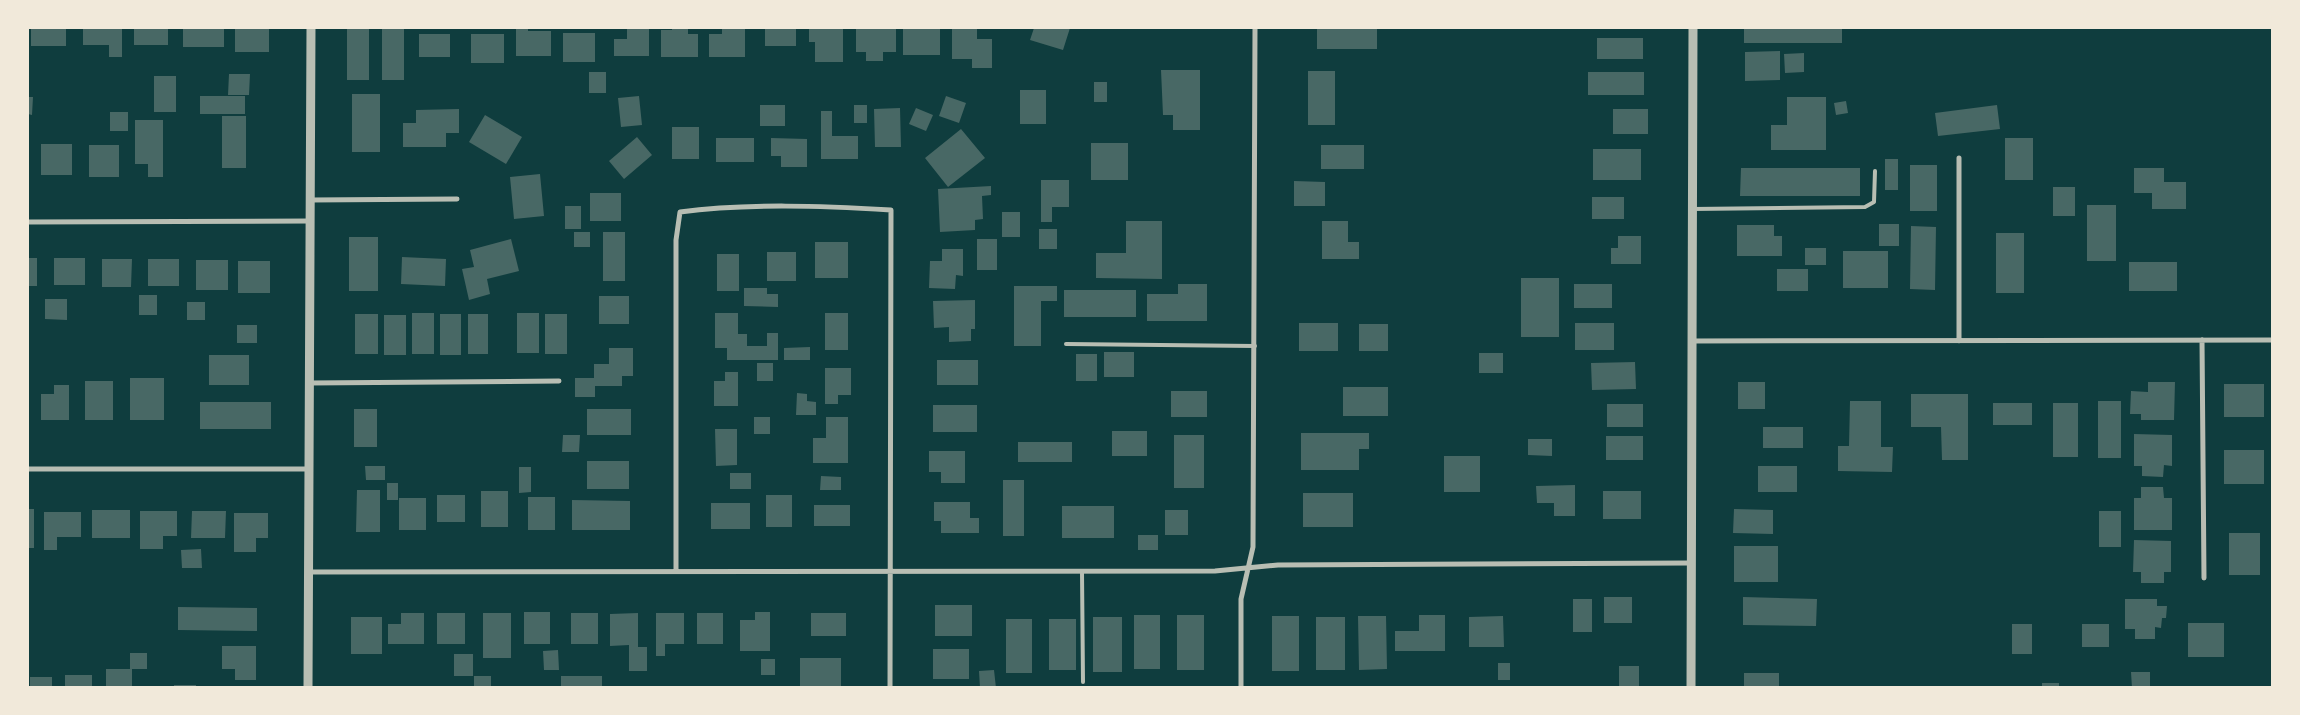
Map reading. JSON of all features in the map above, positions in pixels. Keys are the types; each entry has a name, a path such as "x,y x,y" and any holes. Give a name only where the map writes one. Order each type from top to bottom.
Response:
{"street":[{"path":"308,688 310,28"},
{"path":"1241,688 1241,599 1253,547 1256,28"},
{"path":"1691,688 1693,28"},
{"path":"1959,158 1959,341"},
{"path":"310,200 457,199"},
{"path":"676,571 676,240 680,212 715,208 858,208 892,210 890,688"},
{"path":"28,222 310,221"},
{"path":"2202,340 2204,578"},
{"path":"1691,341 2272,340"},
{"path":"308,383 559,381"},
{"path":"28,468 308,469"},
{"path":"308,572 1215,572 1278,564 1690,563"}],"lane":[{"path":"1692,209 1865,207 1874,202 1875,171"},
{"path":"1066,344 1255,346"},
{"path":"1082,572 1083,682"}],"building":[{"path":"31,28 66,28 66,46 31,46"},
{"path":"83,28 122,28 122,57 109,57 109,45 83,45"},
{"path":"134,28 168,28 168,45 134,45"},
{"path":"183,28 224,28 224,47 183,47"},
{"path":"235,28 269,28 269,52 235,52"},
{"path":"347,28 369,28 369,80 347,80"},
{"path":"382,28 404,28 404,80 382,80"},
{"path":"516,28 528,28 528,31 551,31 551,56 516,56"},
{"path":"627,28 649,28 649,56 614,56 614,39 627,39"},
{"path":"672,28 688,28 688,34 698,34 698,57 661,57 661,30 672,30"},
{"path":"722,28 745,28 745,57 709,57 709,34 722,34"},
{"path":"765,28 796,28 796,46 765,46"},
{"path":"809,28 843,28 843,62 815,62 815,42 809,42"},
{"path":"856,28 896,28 896,52 883,52 883,61 866,61 866,52 856,52"},
{"path":"903,28 940,28 940,55 903,55"},
{"path":"952,28 977,28 977,39 992,39 992,68 972,68 972,59 952,59"},
{"path":"1034,28 1070,28 1063,50 1030,40"},
{"path":"1317,28 1377,28 1377,49 1317,49"},
{"path":"1744,28 1842,28 1842,43 1744,43"},
{"path":"563,33 595,33 595,62 563,62"},
{"path":"419,34 450,34 450,57 419,57"},
{"path":"471,34 504,34 504,63 471,63"},
{"path":"1597,38 1643,38 1643,59 1597,59"},
{"path":"1780,51 1780,80 1745,81 1745,52"},
{"path":"1804,53 1804,72 1785,73 1784,54"},
{"path":"1161,70 1200,70 1200,130 1173,130 1173,115 1163,115"},
{"path":"1308,71 1335,71 1335,125 1308,125"},
{"path":"589,72 606,72 606,93 589,93"},
{"path":"1588,72 1644,72 1644,95 1588,95"},
{"path":"229,74 250,74 249,95 228,95"},
{"path":"154,76 176,76 176,112 154,112"},
{"path":"1094,82 1107,82 1107,102 1094,102"},
{"path":"1020,90 1046,90 1046,124 1020,124"},
{"path":"352,94 380,94 380,152 352,152"},
{"path":"200,96 245,96 245,114 200,114"},
{"path":"639,96 642,125 621,127 618,98"},
{"path":"946,96 966,103 959,123 939,116"},
{"path":"28,97 33,97 32,115 28,114"},
{"path":"1787,97 1826,97 1826,150 1771,150 1771,125 1787,125"},
{"path":"1846,101 1848,113 1836,115 1834,103"},
{"path":"760,105 785,105 785,126 760,126"},
{"path":"854,105 867,105 867,123 854,123"},
{"path":"1997,105 2000,129 1938,136 1935,113"},
{"path":"900,108 901,147 875,147 874,109"},
{"path":"916,108 933,115 926,131 909,124"},
{"path":"459,109 459,133 446,133 446,147 403,147 403,123 416,123 416,110"},
{"path":"1613,109 1648,109 1648,134 1613,134"},
{"path":"821,111 832,111 832,136 858,136 858,159 821,159"},
{"path":"110,112 128,112 128,131 110,131"},
{"path":"485,115 522,137 506,164 469,142"},
{"path":"222,116 246,116 246,168 222,168"},
{"path":"135,120 163,120 163,177 148,177 148,164 135,164"},
{"path":"672,127 699,127 699,159 672,159"},
{"path":"961,129 985,158 948,187 925,158"},
{"path":"637,137 652,155 624,179 609,161"},
{"path":"716,138 754,138 754,162 716,162"},
{"path":"771,138 807,139 807,167 781,167 781,156 771,156"},
{"path":"2005,138 2033,138 2033,180 2005,180"},
{"path":"1091,143 1128,143 1128,180 1091,180"},
{"path":"41,144 72,144 72,175 41,175"},
{"path":"89,145 119,145 119,177 89,177"},
{"path":"1321,145 1364,145 1364,169 1321,169"},
{"path":"1593,149 1641,149 1641,180 1593,180"},
{"path":"1885,159 1898,159 1898,190 1885,190"},
{"path":"1910,165 1937,165 1937,211 1910,211"},
{"path":"1741,168 1860,168 1860,196 1740,196"},
{"path":"2134,168 2164,168 2164,182 2186,182 2186,209 2152,209 2152,193 2134,193"},
{"path":"540,174 544,216 514,219 510,177"},
{"path":"1041,180 1069,180 1069,207 1052,207 1052,222 1041,222"},
{"path":"1294,181 1325,182 1325,206 1294,206"},
{"path":"991,186 991,195 982,196 983,219 975,220 975,230 940,232 938,189"},
{"path":"2053,187 2075,187 2075,216 2053,216"},
{"path":"590,193 621,193 621,221 590,221"},
{"path":"1592,197 1624,197 1624,219 1592,219"},
{"path":"2087,205 2116,205 2116,261 2087,261"},
{"path":"565,206 581,206 581,229 565,229"},
{"path":"1002,212 1020,212 1020,237 1002,237"},
{"path":"1126,221 1162,221 1162,279 1096,278 1096,253 1126,253"},
{"path":"1322,221 1348,221 1348,242 1359,242 1359,259 1322,259"},
{"path":"1879,224 1899,224 1899,246 1879,246"},
{"path":"1737,225 1774,225 1774,236 1782,236 1782,256 1737,256"},
{"path":"1911,226 1936,227 1935,290 1910,289"},
{"path":"1039,229 1057,229 1057,249 1039,249"},
{"path":"574,232 590,232 590,247 574,247"},
{"path":"603,232 625,232 625,281 603,281"},
{"path":"1996,233 2024,233 2024,293 1996,293"},
{"path":"1618,236 1641,236 1641,264 1611,264 1611,248 1618,248"},
{"path":"349,237 378,237 378,291 349,291"},
{"path":"511,239 519,271 487,279 490,294 469,300 462,269 474,267 470,250"},
{"path":"977,239 997,239 997,270 977,270"},
{"path":"815,242 848,242 848,278 815,278"},
{"path":"1805,248 1826,248 1826,265 1805,265"},
{"path":"942,249 963,249 963,276 956,275 955,289 929,288 930,261 942,261"},
{"path":"1843,251 1888,251 1888,288 1843,288"},
{"path":"767,252 796,252 796,281 767,281"},
{"path":"717,254 739,254 739,291 717,291"},
{"path":"402,257 446,259 445,286 401,284"},
{"path":"28,258 37,258 37,286 28,286"},
{"path":"54,258 85,258 85,285 54,285"},
{"path":"102,259 132,259 131,287 102,287"},
{"path":"148,259 179,259 179,286 148,286"},
{"path":"196,260 228,260 228,290 196,290"},
{"path":"238,261 270,261 270,293 238,293"},
{"path":"2129,262 2177,262 2177,291 2129,291"},
{"path":"1777,269 1808,269 1808,291 1777,291"},
{"path":"1521,278 1559,278 1559,337 1521,337"},
{"path":"1178,284 1207,284 1207,321 1147,321 1147,294 1178,294"},
{"path":"1574,284 1612,284 1612,308 1574,308"},
{"path":"1014,286 1057,286 1057,301 1041,301 1041,346 1014,346"},
{"path":"744,288 767,288 767,294 778,294 778,307 744,306"},
{"path":"1064,290 1136,290 1136,317 1064,317"},
{"path":"139,295 157,295 157,315 139,315"},
{"path":"599,296 629,296 629,324 599,324"},
{"path":"45,299 67,299 67,320 45,319"},
{"path":"975,300 975,329 971,329 971,341 949,342 949,327 934,328 933,301"},
{"path":"187,302 205,302 205,320 187,320"},
{"path":"412,313 434,313 434,354 412,354"},
{"path":"517,313 539,313 539,353 517,353"},
{"path":"715,313 738,313 738,334 747,334 747,346 767,346 767,333 778,333 778,360 727,360 727,348 715,348"},
{"path":"825,313 848,313 848,350 825,350"},
{"path":"355,314 378,314 378,354 355,354"},
{"path":"440,314 461,314 461,355 440,355"},
{"path":"468,314 488,314 488,354 468,354"},
{"path":"545,314 567,314 567,354 545,354"},
{"path":"384,315 406,315 406,355 384,355"},
{"path":"1299,323 1338,323 1338,351 1299,351"},
{"path":"1575,323 1614,323 1614,350 1575,350"},
{"path":"1359,324 1388,324 1388,351 1359,351"},
{"path":"237,325 257,325 257,343 237,343"},
{"path":"810,347 810,360 784,360 784,348"},
{"path":"609,348 633,348 633,376 622,376 622,386 595,386 595,397 575,397 575,378 594,378 594,364 609,364"},
{"path":"1104,352 1134,352 1134,377 1104,377"},
{"path":"1479,353 1503,353 1503,373 1479,373"},
{"path":"1076,354 1097,354 1097,381 1076,381"},
{"path":"209,355 249,355 249,385 209,385"},
{"path":"937,360 978,360 978,385 937,385"},
{"path":"1635,362 1636,389 1592,390 1591,363"},
{"path":"757,363 773,363 773,381 757,381"},
{"path":"825,368 851,368 851,395 838,395 838,404 825,404"},
{"path":"725,372 738,372 738,406 714,406 714,381 725,381"},
{"path":"130,378 164,378 164,420 130,420"},
{"path":"85,381 113,381 113,420 85,420"},
{"path":"1738,382 1765,382 1765,409 1738,409"},
{"path":"2148,382 2175,382 2174,420 2141,420 2141,414 2130,414 2131,391 2148,392"},
{"path":"2224,384 2264,384 2264,417 2224,417"},
{"path":"54,385 69,385 69,420 41,420 41,394 54,394"},
{"path":"1343,387 1388,387 1388,416 1343,416"},
{"path":"1171,391 1207,391 1207,417 1171,417"},
{"path":"797,393 807,394 807,401 816,402 816,415 796,415"},
{"path":"1911,394 1968,394 1968,460 1942,460 1941,427 1911,427"},
{"path":"1850,401 1881,401 1881,447 1893,447 1892,472 1838,471 1838,446 1849,446"},
{"path":"2098,401 2121,401 2121,458 2098,458"},
{"path":"200,402 271,402 271,429 200,429"},
{"path":"1993,403 2032,403 2032,425 1993,425"},
{"path":"2053,403 2078,403 2078,457 2053,457"},
{"path":"1607,404 1643,404 1643,427 1607,427"},
{"path":"933,405 977,405 977,432 933,432"},
{"path":"354,409 377,409 377,447 354,447"},
{"path":"587,409 631,409 631,435 587,435"},
{"path":"754,417 770,417 770,434 754,434"},
{"path":"826,417 848,417 848,463 813,463 813,438 826,438"},
{"path":"1763,427 1803,427 1803,448 1763,448"},
{"path":"715,429 737,429 737,465 716,466"},
{"path":"1112,431 1147,431 1147,456 1112,456"},
{"path":"1301,433 1369,433 1369,449 1359,449 1359,470 1301,470"},
{"path":"2134,434 2172,435 2172,466 2164,465 2163,477 2142,476 2142,466 2134,466"},
{"path":"563,435 580,435 579,452 562,452"},
{"path":"1174,435 1204,435 1204,488 1174,488"},
{"path":"1606,436 1643,436 1643,460 1606,460"},
{"path":"1528,439 1552,439 1552,456 1528,455"},
{"path":"1018,442 1072,442 1072,462 1018,462"},
{"path":"2224,450 2264,450 2264,484 2224,484"},
{"path":"929,451 965,451 965,483 941,483 941,472 929,472"},
{"path":"1444,456 1480,456 1480,492 1444,492"},
{"path":"587,461 629,461 629,489 587,489"},
{"path":"365,466 385,466 385,480 366,480"},
{"path":"1758,466 1797,466 1797,492 1758,492"},
{"path":"519,467 531,467 531,492 519,493"},
{"path":"730,473 751,473 751,489 730,489"},
{"path":"821,476 841,477 841,490 820,490"},
{"path":"1003,480 1024,480 1024,536 1003,536"},
{"path":"387,483 398,483 398,500 387,500"},
{"path":"1575,485 1575,516 1554,516 1554,503 1537,503 1536,486"},
{"path":"2141,487 2163,487 2164,498 2172,498 2172,530 2134,530 2134,498 2141,498"},
{"path":"357,490 380,490 380,532 356,532"},
{"path":"481,491 508,491 508,527 481,527"},
{"path":"1603,491 1641,491 1641,519 1603,519"},
{"path":"1303,493 1353,493 1353,527 1303,527"},
{"path":"437,495 465,495 465,522 437,522"},
{"path":"766,495 792,495 792,527 766,527"},
{"path":"528,497 555,497 555,530 528,530"},
{"path":"399,498 426,498 426,530 399,530"},
{"path":"572,500 630,501 630,530 572,530"},
{"path":"934,502 970,502 970,518 979,518 979,533 941,533 941,521 934,521"},
{"path":"711,503 750,503 750,529 711,529"},
{"path":"814,505 850,505 850,526 814,526"},
{"path":"1062,506 1114,506 1114,538 1062,538"},
{"path":"28,509 34,509 34,548 28,548"},
{"path":"1734,509 1773,510 1773,534 1733,533"},
{"path":"92,510 130,510 130,538 92,538"},
{"path":"1165,510 1188,510 1188,535 1165,535"},
{"path":"140,511 177,511 177,536 163,536 163,549 140,549"},
{"path":"192,511 226,511 225,538 191,538"},
{"path":"2099,511 2121,511 2121,547 2099,547"},
{"path":"44,512 81,512 81,537 57,537 57,550 44,550"},
{"path":"234,513 268,513 268,538 256,538 256,552 234,552"},
{"path":"2229,533 2260,533 2260,575 2229,575"},
{"path":"1138,535 1158,535 1158,550 1138,550"},
{"path":"2134,540 2171,541 2171,572 2164,572 2164,583 2141,583 2141,572 2133,572"},
{"path":"1734,546 1778,546 1778,582 1734,582"},
{"path":"201,549 202,568 182,568 181,550"},
{"path":"1604,597 1632,597 1632,623 1604,623"},
{"path":"1743,597 1817,599 1816,626 1743,625"},
{"path":"1573,599 1592,599 1592,632 1573,632"},
{"path":"2125,599 2157,599 2157,606 2167,606 2166,618 2162,618 2161,628 2155,627 2155,639 2135,639 2135,629 2125,629"},
{"path":"935,605 972,605 972,636 935,636"},
{"path":"178,607 257,608 257,631 178,630"},
{"path":"524,612 550,612 550,644 524,644"},
{"path":"755,612 770,612 770,651 740,651 740,620 755,620"},
{"path":"401,613 424,613 424,644 388,644 388,624 401,624"},
{"path":"437,613 465,613 465,644 437,644"},
{"path":"483,613 511,613 511,658 483,658"},
{"path":"571,613 598,613 598,644 571,644"},
{"path":"638,613 638,647 647,647 647,671 629,671 629,645 610,646 610,614"},
{"path":"656,613 684,613 684,644 665,644 665,656 656,656"},
{"path":"697,613 723,613 723,644 697,644"},
{"path":"811,613 846,613 846,636 811,636"},
{"path":"1134,615 1160,615 1160,669 1134,669"},
{"path":"1177,615 1204,615 1204,670 1177,670"},
{"path":"1419,615 1445,615 1445,651 1395,651 1395,631 1419,631"},
{"path":"1272,616 1299,616 1299,671 1272,671"},
{"path":"1358,616 1386,616 1387,669 1359,670"},
{"path":"1503,616 1504,647 1469,647 1469,617"},
{"path":"351,617 382,617 382,654 351,654"},
{"path":"1093,617 1122,617 1122,672 1093,672"},
{"path":"1316,617 1345,617 1345,670 1316,670"},
{"path":"1006,619 1032,619 1032,673 1006,673"},
{"path":"1049,619 1076,619 1076,670 1049,670"},
{"path":"2188,623 2224,623 2224,657 2188,657"},
{"path":"2012,624 2032,624 2032,654 2012,654"},
{"path":"2082,624 2109,624 2109,647 2082,647"},
{"path":"222,646 256,646 256,680 235,680 235,669 222,669"},
{"path":"933,649 969,649 969,679 933,679"},
{"path":"558,650 559,670 544,670 543,651"},
{"path":"130,653 147,653 147,669 132,669 132,688 106,688 106,669 130,669"},
{"path":"454,654 473,654 473,676 454,676"},
{"path":"800,658 841,658 841,688 800,688"},
{"path":"761,659 775,659 775,675 761,675"},
{"path":"1498,663 1510,663 1510,680 1498,680"},
{"path":"1619,666 1639,666 1639,688 1619,688"},
{"path":"994,670 996,688 980,688 979,671"},
{"path":"2131,672 2150,672 2150,688 2132,688"},
{"path":"1744,673 1779,673 1779,688 1744,687"},
{"path":"65,675 92,675 92,688 65,688"},
{"path":"474,676 491,676 491,688 474,688"},
{"path":"561,676 602,676 602,688 561,688"},
{"path":"30,677 52,677 52,688 30,688"},
{"path":"2042,683 2059,683 2059,688 2042,688"},
{"path":"174,685 196,685 196,688 174,688"}]}
